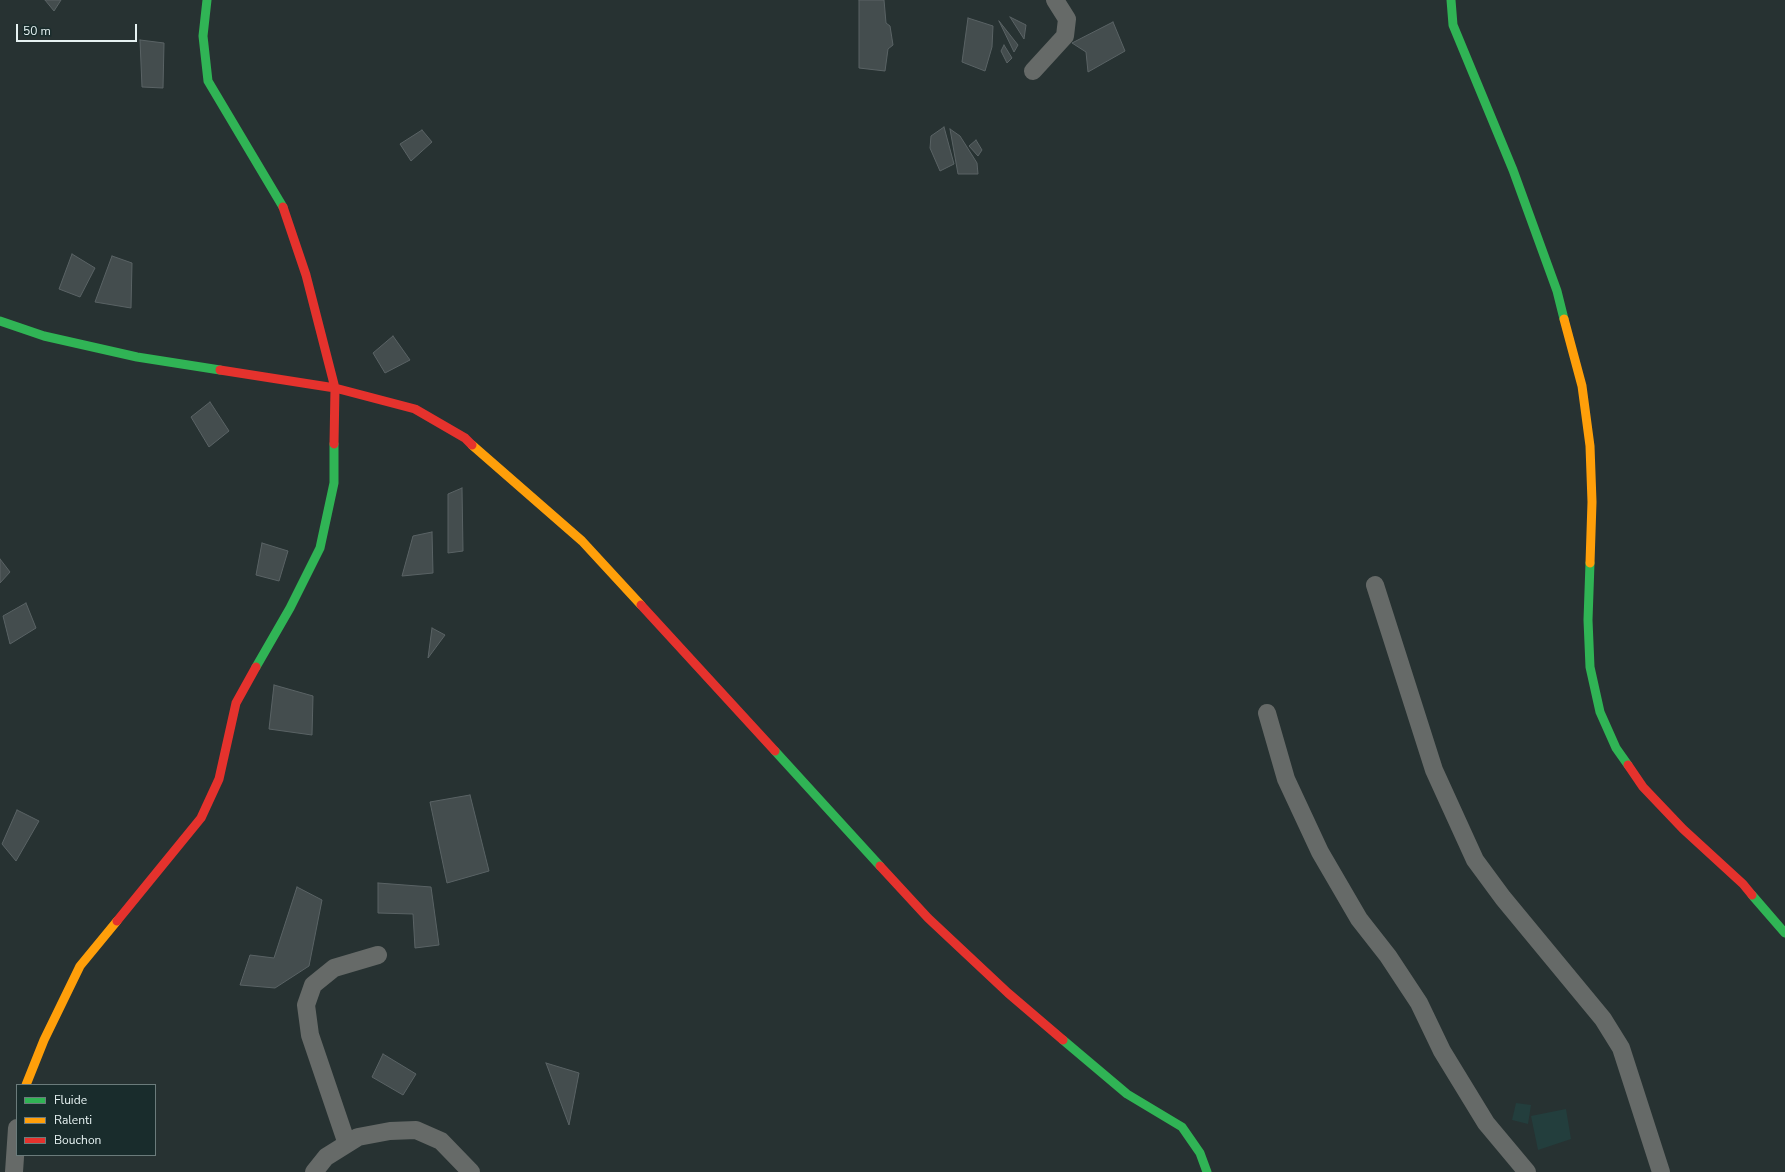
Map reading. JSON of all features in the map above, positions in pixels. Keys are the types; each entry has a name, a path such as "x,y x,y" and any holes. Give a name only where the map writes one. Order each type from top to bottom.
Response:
{"street":[{"path":"26,1084 44,1040 80,966 201,818 219,779 236,703 290,608 320,548 334,483 335,388 306,275 281,203 208,80 203,36 207,0"},
{"path":"1033,71 1065,36 1066,19 1055,0"},
{"path":"1440,0 1453,25 1513,170 1557,291 1582,386 1590,446 1592,502 1588,620 1590,667 1600,712 1616,748 1643,787 1683,830 1743,884 1785,933"},
{"path":"1451,0 1453,25"},
{"path":"0,321 44,336 137,357 335,388 415,409 465,438 582,541 928,918 1008,993 1127,1094 1182,1127 1200,1153 1207,1172"},
{"path":"1375,585 1434,770 1474,860 1503,898 1603,1019 1621,1048 1661,1172"},
{"path":"1267,713 1286,779 1320,852 1359,919 1388,956 1419,1003 1442,1052 1486,1123 1527,1172"},
{"path":"347,1144 310,1035 306,1005 313,985 334,968 378,955"},
{"path":"314,1172 326,1157 358,1137 390,1131 416,1130 441,1141 472,1172"},
{"path":"14,1172 16,1143"}],"shaded area":[{"path":"1516,1103 1531,1105 1528,1124 1512,1120"},
{"path":"1566,1109 1571,1139 1538,1150 1531,1116"}],"building":[{"path":"45,0 61,0 54,11"},
{"path":"859,0 884,0 886,23 890,26 893,45 888,49 885,71 859,68"},
{"path":"1010,17 1026,25 1024,39"},
{"path":"968,18 993,26 992,47 985,71 962,62"},
{"path":"999,21 1018,45 1014,52"},
{"path":"1113,22 1125,51 1088,72 1086,52 1072,43"},
{"path":"140,40 164,43 163,88 142,87"},
{"path":"1004,45 1012,58 1007,63 1001,51"},
{"path":"944,127 954,164 940,171 930,148 931,136"},
{"path":"950,129 960,136 977,163 978,174 958,174"},
{"path":"422,130 432,142 411,161 400,144"},
{"path":"976,140 982,150 978,156 969,146"},
{"path":"72,254 95,268 80,297 59,289"},
{"path":"112,256 132,263 131,308 95,302"},
{"path":"393,336 410,360 385,373 373,353"},
{"path":"210,402 229,431 209,447 191,417"},
{"path":"462,488 463,551 448,553 448,494"},
{"path":"432,532 433,573 402,576 413,536"},
{"path":"262,543 288,551 279,581 256,575"},
{"path":"0,559 10,572 0,583"},
{"path":"26,603 36,628 10,644 3,616"},
{"path":"432,628 445,635 428,658"},
{"path":"274,685 313,696 312,735 269,729"},
{"path":"470,795 489,871 447,883 430,802"},
{"path":"17,810 39,821 16,861 2,844"},
{"path":"378,883 431,887 439,945 415,948 413,914 378,913"},
{"path":"297,887 322,900 309,966 275,988 240,985 250,955 274,958"},
{"path":"383,1054 416,1074 403,1095 372,1077"},
{"path":"546,1063 579,1073 569,1125"}],"traffic: fast":[{"path":"207,0 203,36 208,81 283,207"},
{"path":"1451,0 1453,25 1513,170 1557,291 1564,319"},
{"path":"0,321 44,336 137,357 220,370"},
{"path":"256,667 290,608 320,548 334,483 334,444"},
{"path":"1590,563 1588,620 1590,667 1600,712 1616,748 1628,765"},
{"path":"775,751 880,866"},
{"path":"1752,895 1785,933"},
{"path":"1063,1040 1127,1094 1182,1127 1200,1153 1207,1172"}],"traffic: slow":[{"path":"1564,319 1582,386 1590,446 1592,502 1590,563"},
{"path":"472,445 582,541 641,605"},
{"path":"26,1084 44,1040 80,966 117,921"}],"traffic: jam":[{"path":"283,207 306,275 335,388 334,444"},
{"path":"220,370 335,388 415,409 465,438 472,445"},
{"path":"641,605 775,751"},
{"path":"117,921 201,818 219,779 236,703 256,667"},
{"path":"1628,765 1643,787 1683,829 1743,884 1752,895"},
{"path":"880,866 928,918 1008,993 1063,1040"}]}
